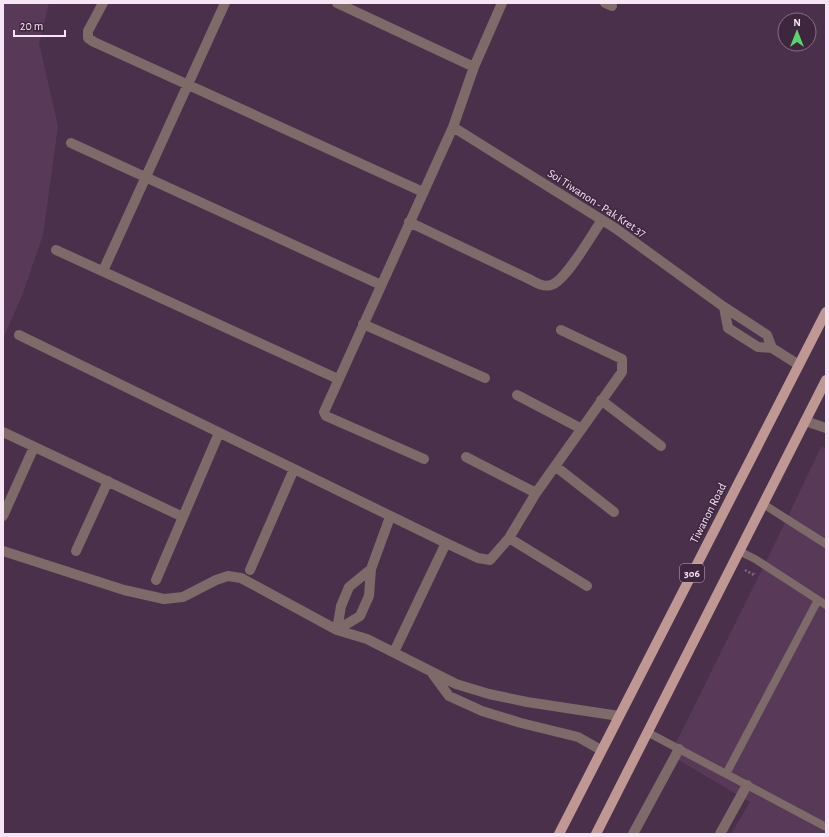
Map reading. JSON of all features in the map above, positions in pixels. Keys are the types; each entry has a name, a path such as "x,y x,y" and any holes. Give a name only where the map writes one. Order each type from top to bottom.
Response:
{"main road":[{"name":"Tiwanon Road","path":"559,834 826,312"},
{"name":"306","path":"596,834 826,380"}],"street":[{"path":"102,3 88,31 88,38 187,85 423,192"},
{"path":"103,271 225,3"},
{"path":"338,3 474,67"},
{"path":"424,459 326,416 324,412 338,378 453,128 474,67 502,3"},
{"name":"Soi Tiwanon - Pak Kret 37","path":"453,128 602,220 724,306 767,334 772,348"},
{"path":"71,144 381,286"},
{"path":"409,222 530,280 543,285 551,286 563,278 602,220"},
{"path":"56,250 338,378"},
{"path":"724,306 728,328 758,347 772,348 799,364"},
{"path":"363,324 485,378"},
{"path":"19,335 390,517 478,558 490,560 509,538 536,493 580,428 622,372 622,359 561,330"},
{"path":"517,395 580,428"},
{"path":"601,400 661,446"},
{"path":"805,421 826,428"},
{"path":"3,432 183,517"},
{"path":"156,580 219,433"},
{"path":"3,516 34,447"},
{"path":"466,457 536,493"},
{"path":"555,466 614,512"},
{"path":"250,570 294,469"},
{"path":"76,550 108,481"},
{"path":"337,630 360,616 369,596 371,569 390,517"},
{"path":"509,538 587,586"},
{"path":"394,652 446,543"},
{"path":"3,551 124,590 164,599 183,597 216,580 228,576 241,578 337,630 367,639 456,684 489,694 619,716"},
{"path":"337,630 342,606 349,587 371,569"},
{"path":"431,671 449,696 482,711 521,723 578,737 601,750"},
{"path":"633,834 679,749"},
{"path":"720,834 747,785"}],"lane":[{"path":"763,504 826,544"},
{"path":"739,551 755,559 826,605"},
{"path":"726,774 818,600"},
{"path":"647,732 826,827"}],"shaded area":[{"path":"3,3 49,3 39,43 58,126 43,235 23,293 3,339"},
{"path":"821,447 826,448 826,834 731,834 750,802 670,755"}]}
